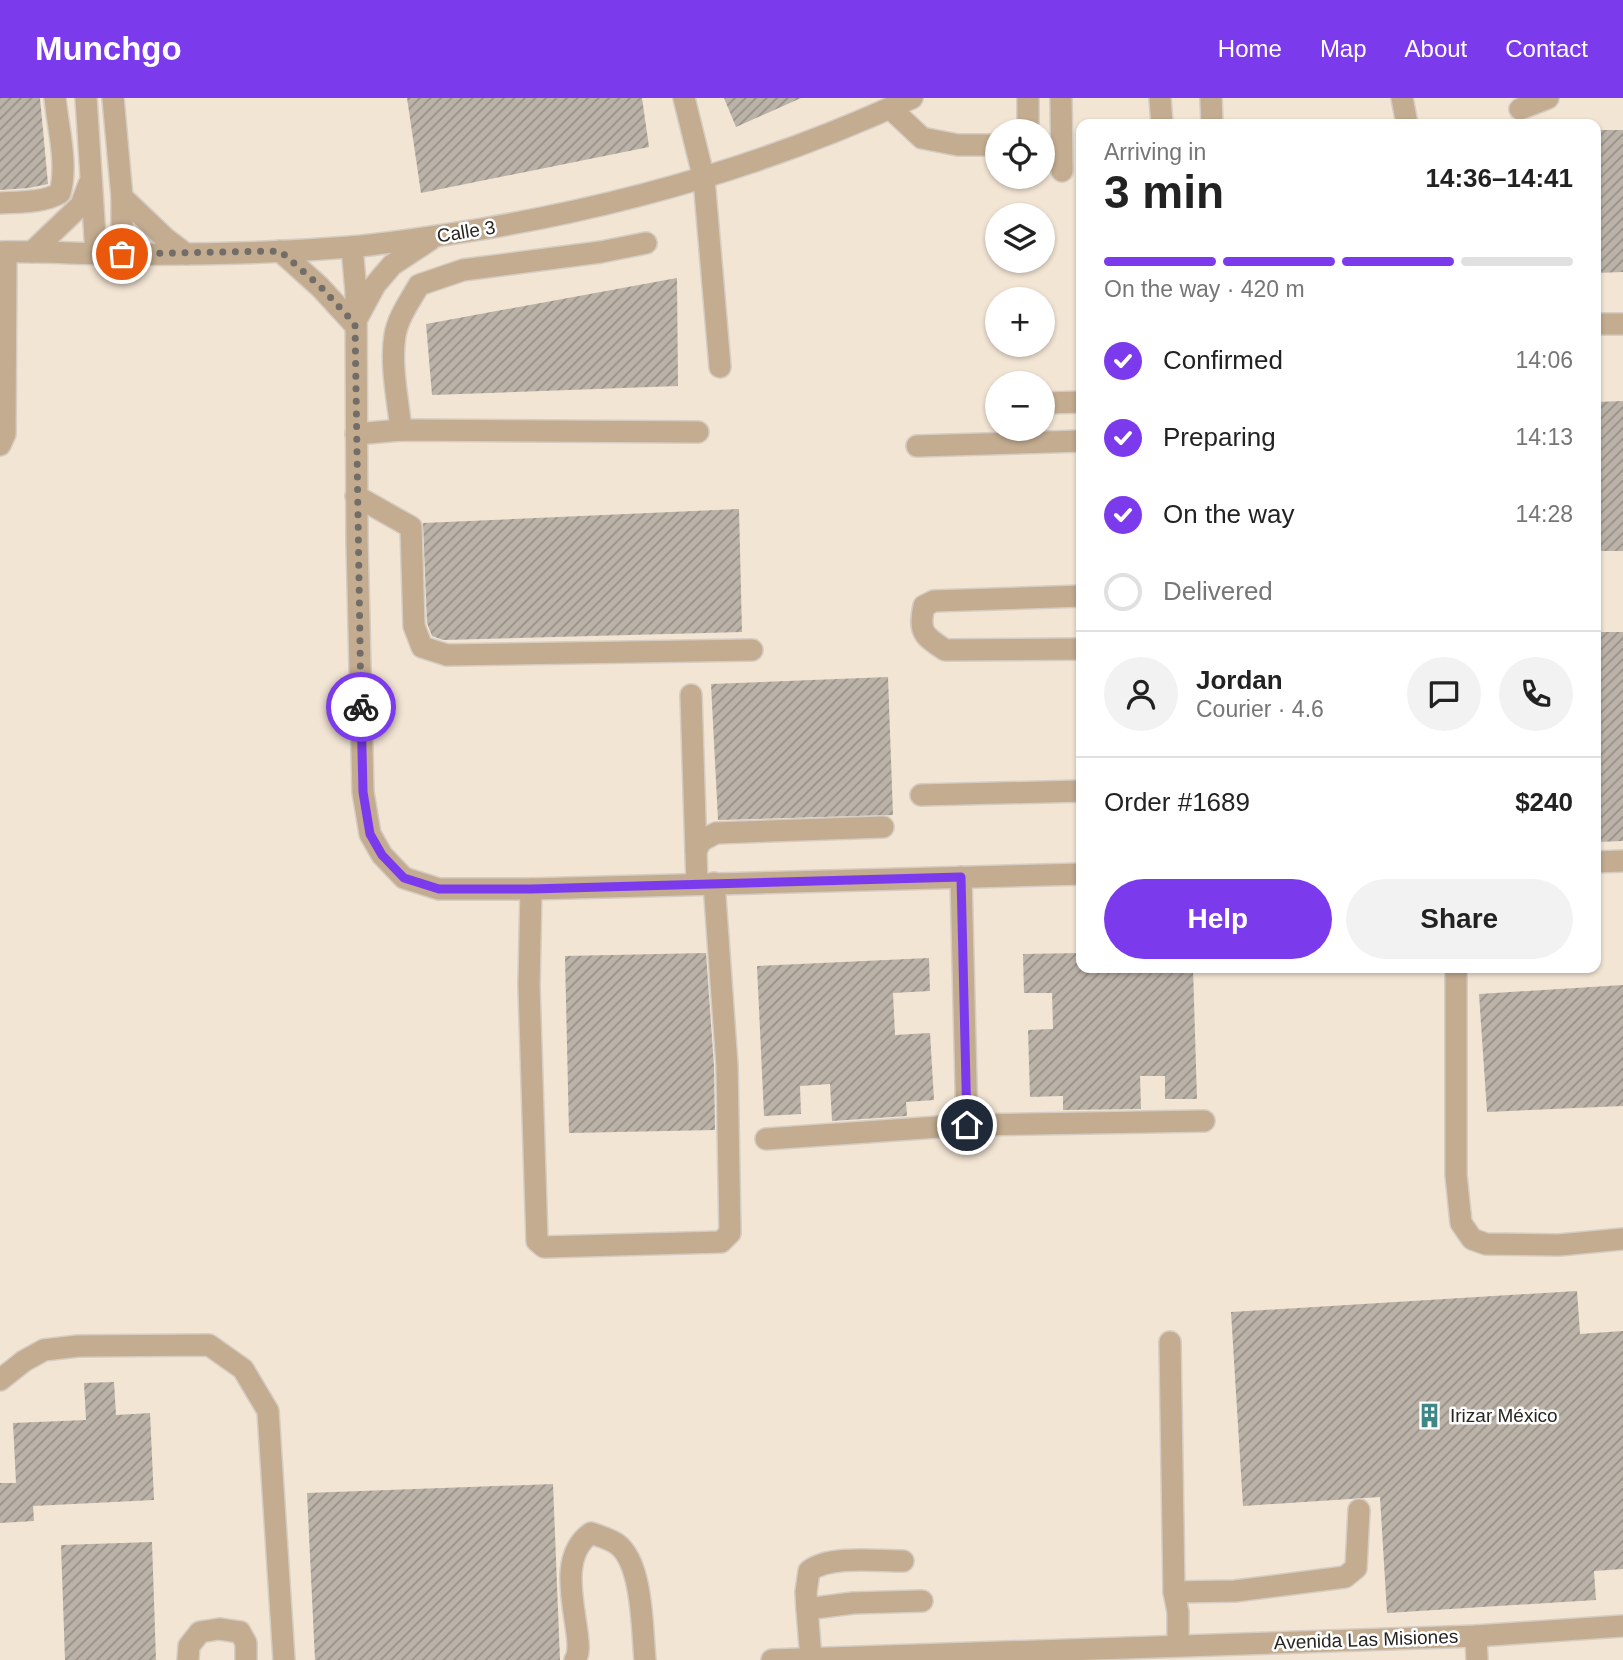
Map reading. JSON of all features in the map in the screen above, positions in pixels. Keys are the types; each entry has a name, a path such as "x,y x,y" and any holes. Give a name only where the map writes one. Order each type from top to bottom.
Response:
{"street":[{"path":"0,203 54,197 60,193 63,184 62,163 55,98"},
{"path":"86,98 96,253"},
{"path":"113,98 122,197 122,254"},
{"path":"684,98 704,179 720,368"},
{"name":"Calle 3","path":"3,252 186,254 280,251 352,247 434,237 584,211 704,179 786,150 912,98"},
{"path":"1028,98 1028,119"},
{"path":"1055,131 1061,98"},
{"path":"1211,98 1212,119"},
{"path":"1402,98 1406,119"},
{"path":"1520,108 1548,98"},
{"path":"890,108 922,138 958,145 985,145"},
{"path":"1055,148 1062,171"},
{"path":"32,252 81,205 92,175"},
{"path":"122,197 186,254"},
{"path":"355,324 375,285 392,265 434,237"},
{"path":"401,430 394,363 395,336 402,314 419,285 463,270 601,252 646,243"},
{"path":"352,247 356,292 356,496 363,792 370,834 382,855 404,878 439,889 531,889 1076,874"},
{"path":"280,251 320,286 355,324"},
{"path":"0,445 5,434 3,252"},
{"path":"1601,324 1623,324"},
{"path":"1055,402 1076,402"},
{"path":"356,434 401,430 698,432"},
{"path":"918,446 1076,441"},
{"path":"356,496 411,527 414,626 422,647 447,655 751,650"},
{"path":"1076,596 934,601 924,606 922,617 922,629 926,638 945,650 1076,649"},
{"path":"531,889 529,986 537,1241 544,1247 721,1242 730,1233 727,1065 706,883 696,851 691,695"},
{"path":"921,795 1076,791"},
{"path":"696,851 701,841 716,833 883,827"},
{"path":"1601,862 1623,862"},
{"path":"961,877 967,1125"},
{"path":"1456,973 1456,1175 1461,1223 1472,1239 1486,1244 1559,1245 1623,1239"},
{"path":"766,1139 967,1125 1204,1121"},
{"path":"1170,1342 1174,1592 1178,1612 1178,1646"},
{"path":"0,1380 44,1350 78,1346 209,1345 243,1369 268,1411 284,1660"},
{"path":"1174,1592 1234,1591 1345,1577 1356,1568 1359,1510"},
{"path":"575,1660 578,1655 578,1642 570,1569 579,1542 591,1533 617,1544 631,1562 636,1581 645,1660"},
{"path":"811,1659 806,1592 809,1571 818,1564 903,1560"},
{"path":"807,1609 853,1603 922,1601"},
{"name":"Avenida Las Misiones","path":"772,1660 1093,1654 1178,1646 1476,1636 1623,1626"},
{"path":"188,1660 189,1646 200,1632 219,1629 240,1632 246,1643 246,1660"},
{"path":"1476,1636 1477,1660"}],"shaded area":[{"path":"0,98 1623,98 1623,1660 0,1660"}],"building":[{"path":"0,98 40,98 48,184 0,190"},
{"path":"407,98 642,98 649,147 421,193"},
{"path":"724,98 801,98 736,127"},
{"path":"1601,130 1623,130 1623,272 1601,273"},
{"path":"677,278 678,386 432,395 426,324"},
{"path":"1623,401 1623,551 1601,551 1601,402"},
{"path":"739,509 742,632 443,640 432,636 427,623 423,523"},
{"path":"1601,632 1623,632 1623,841 1601,842"},
{"path":"888,677 893,815 718,820 711,684"},
{"path":"706,953 714,1066 715,1130 569,1133 565,956"},
{"path":"1076,953 1076,973 1193,973 1197,1099 1165,1099 1165,1076 1140,1076 1141,1109 1063,1110 1063,1096 1030,1097 1028,1030 1053,1029 1052,993 1024,993 1023,954"},
{"path":"929,958 930,991 893,993 895,1035 930,1033 934,1100 906,1102 907,1116 832,1121 830,1084 800,1086 801,1114 764,1116 757,966"},
{"path":"1623,985 1623,1106 1487,1112 1479,994"},
{"name":"Irizar México","path":"1577,1291 1580,1334 1623,1331 1623,1569 1594,1571 1596,1600 1387,1613 1380,1497 1243,1506 1231,1312"},
{"path":"114,1382 116,1415 150,1413 154,1500 33,1506 34,1521 0,1523 0,1483 16,1483 13,1423 86,1420 84,1383"},
{"path":"553,1484 560,1660 315,1660 307,1493"},
{"path":"152,1542 156,1660 65,1660 61,1545"}],"way so far":[{"path":"122,254 280,251 320,286 355,324 356,541 361,707"}],"place":[{"name":"Irizar México","path":"1430,1415"}],"route":[{"path":"361,707 363,792 370,834 382,855 404,878 439,889 531,889 961,877 967,1125"}]}
